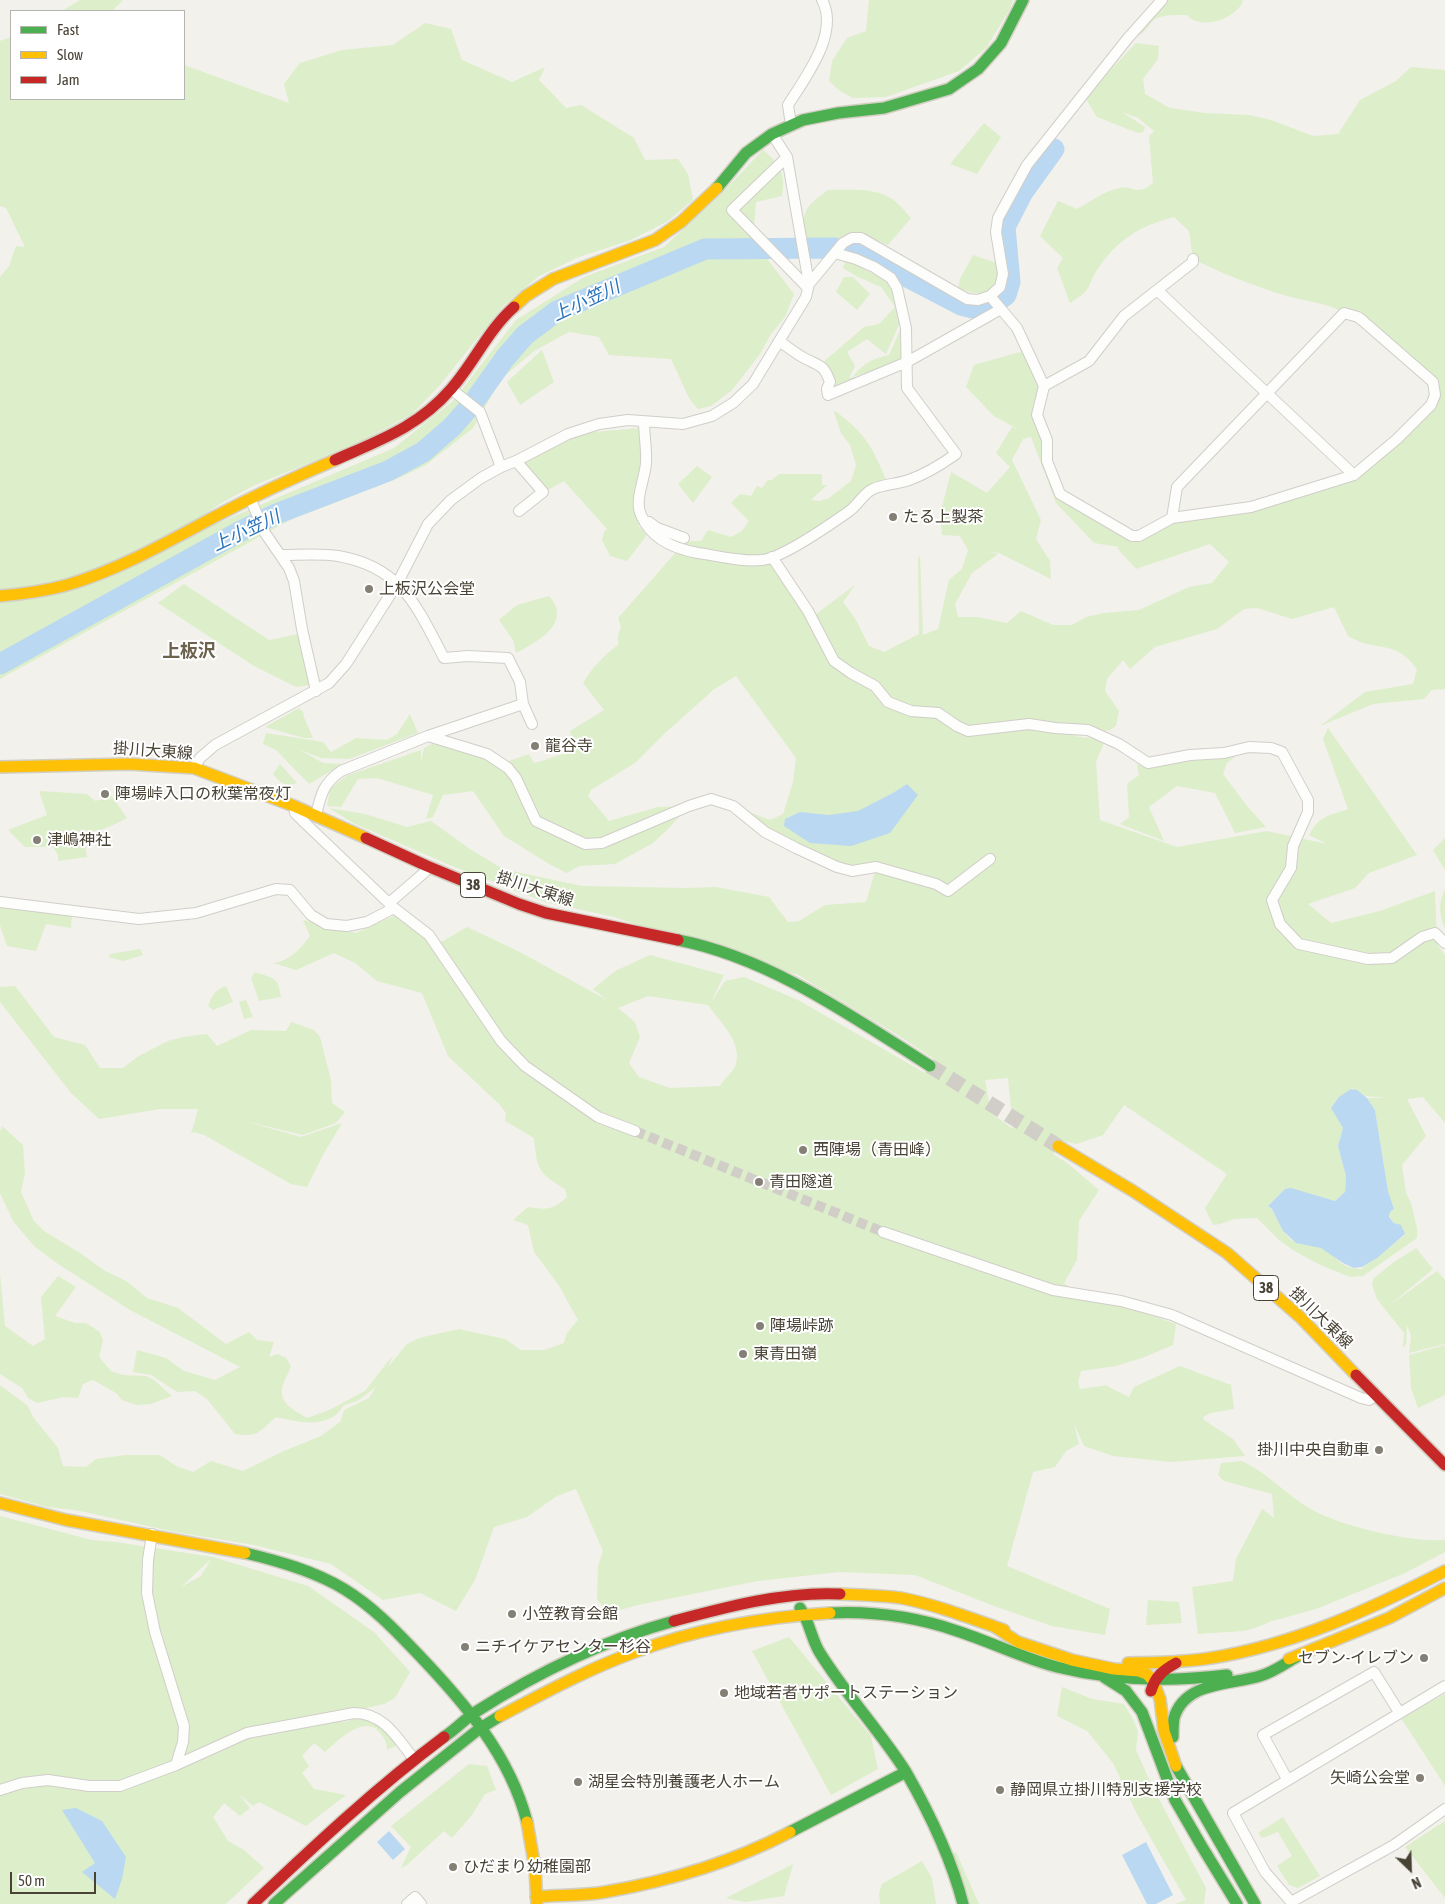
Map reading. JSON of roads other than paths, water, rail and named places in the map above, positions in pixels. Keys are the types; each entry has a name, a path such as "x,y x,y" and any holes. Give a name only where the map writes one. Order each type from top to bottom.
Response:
{"main road":[{"path":"0,596 45,591 78,582 119,566 250,498 403,430 454,392 503,317 526,296 553,279 655,240 681,222 713,192 746,153 772,134 803,120 838,113 884,108 949,89 978,69 1001,43 1023,0"},
{"name":"掛川大東線","path":"0,767 129,764 194,768 316,815 427,866 519,904 546,913 685,941 750,961 836,1006 930,1066"},
{"name":"掛川大東線","path":"1058,1146 1133,1191 1227,1254 1300,1317 1445,1465"},
{"path":"0,1503 62,1518 219,1546 266,1558 329,1581 355,1597 384,1621 454,1694 496,1750 516,1789 527,1820 534,1864 537,1901 604,1892 683,1874 725,1861 774,1840 906,1772"},
{"path":"253,1904 343,1819 414,1759 458,1728 471,1715 538,1676 585,1654 675,1621 723,1608 827,1593 886,1596 952,1610 1045,1646 1098,1660 1121,1663 1176,1664 1218,1658 1270,1646 1358,1613 1445,1571"},
{"path":"274,1904 376,1812 481,1728 555,1687 655,1646 700,1632 805,1614 862,1613 925,1622 966,1634 1055,1666 1104,1677 1153,1681 1198,1679 1235,1675 1298,1656 1389,1618 1445,1588"},
{"path":"805,1614 812,1602 827,1593"},
{"path":"675,1621 726,1616 780,1606 793,1605 800,1608 805,1614 818,1650 840,1682 890,1745 925,1805 944,1846 963,1904"},
{"path":"995,1627 1018,1642 1072,1660 1147,1674 1153,1681 1160,1699 1168,1747 1174,1763 1255,1904"},
{"path":"1191,1793 1173,1741 1172,1725 1181,1701 1191,1693 1204,1688 1262,1675 1298,1656"},
{"path":"1176,1664 1163,1670 1153,1681 1150,1698 1159,1762 1178,1805 1236,1904"},
{"path":"1104,1677 1123,1688 1136,1701 1156,1749"}],"street":[{"path":"791,126 788,105 817,60 824,40 827,24 825,6 822,0"},
{"path":"194,768 200,758 215,745 329,683 346,664 397,584 428,524 450,500 481,478 568,434 599,424 628,420 683,424 712,416 733,403 753,384 806,297 809,286 843,243 852,238 861,238 967,299 978,300 991,297 1000,287 1003,274 996,232 998,218 1028,165 1128,38 1162,0"},
{"path":"772,134 787,157 809,286"},
{"path":"787,157 732,210 777,257 809,286"},
{"path":"644,422 646,463 640,513 646,525 657,537 680,550 735,559 764,560 772,557 830,525 852,510 867,492 875,488 910,480 941,465 956,454 907,388 906,328 897,288 891,278 874,267 856,259 833,255"},
{"path":"1044,386 1089,361 1124,316 1193,262 1193,259"},
{"path":"1157,290 1354,475"},
{"path":"991,297 1017,328 1044,386 1037,415 1047,440 1047,461 1060,494 1132,536 1139,536 1172,518 1251,507 1354,475 1397,439 1431,406 1434,395 1434,382 1421,369 1399,354 1375,330 1358,317 1344,313 1177,487 1172,518"},
{"path":"779,342 806,359 818,363 827,372 830,382 827,389 828,395 907,362 1000,308"},
{"path":"454,392 480,412 501,467"},
{"path":"516,461 543,492 519,511"},
{"path":"250,498 265,532 289,568 294,581 302,629 316,691"},
{"path":"640,506 652,525 684,538"},
{"path":"280,555 337,556 371,565 389,575 417,607 444,658 468,656 508,658 520,682 523,704 532,724"},
{"path":"772,557 808,611 834,661 875,686 888,702 911,711 938,713 968,731 1029,724 1088,730 1119,744 1148,763 1190,755 1224,753 1249,747 1271,748 1282,752 1308,800 1308,812 1293,846 1291,868 1272,900 1280,924 1299,944 1368,959 1392,958 1422,937 1434,933 1445,943"},
{"path":"316,815 323,790 329,780 341,772 428,736 523,704"},
{"path":"428,736 487,754 508,768 516,778 536,821 585,844 602,843 689,806 711,799 733,806 765,832 782,841 837,867 852,871 876,867 936,884 948,891 990,859"},
{"path":"294,806 295,813 392,906 429,935 501,1041 525,1066 598,1117 635,1131"},
{"path":"0,902 139,919 196,913 276,889 290,890 311,915 326,924 347,926 367,922 392,906 426,872 427,866"},
{"path":"883,1232 1053,1290 1121,1301 1172,1315 1361,1398 1369,1400 1376,1396"},
{"path":"152,1534 148,1560 147,1593 155,1632 184,1726 183,1742 176,1765"},
{"path":"1287,1779 1263,1735 1374,1672 1400,1712"},
{"path":"1445,1686 1232,1813 1265,1872 1292,1903 1394,1845 1445,1809"},
{"path":"0,1790 22,1783 48,1780 89,1786 120,1786 176,1765 248,1733 354,1713 365,1713 383,1722 414,1759"},
{"path":"407,1904 415,1897 421,1904"}],"water":[{"path":"907,784 918,795 890,833 851,846 810,843 784,826 785,819 800,812 829,815 858,811"},
{"path":"1351,1089 1357,1090 1367,1098 1375,1110 1388,1191 1394,1209 1390,1212 1389,1217 1394,1223 1401,1225 1405,1234 1377,1258 1362,1267 1354,1268 1321,1248 1296,1243 1283,1231 1272,1209 1268,1206 1285,1189 1291,1188 1335,1201 1345,1192 1346,1176 1338,1146 1343,1128 1331,1108 1339,1097"},
{"path":"76,1808 102,1821 126,1857 122,1879 115,1899 82,1872 95,1863 62,1810"},
{"path":"389,1831 405,1849 393,1860 377,1842"},
{"path":"1146,1842 1173,1895 1156,1904 1147,1904 1122,1855"}],"waterway":[{"name":"上小笠川","path":"0,664 239,532 276,514 388,471 423,452 452,427 473,403 505,358 525,335 557,311 705,249 834,248 867,256 961,305 977,309 992,305 1006,295 1010,282 1005,227 1023,192 1054,149"}],"tunnel":[{"path":"930,1066 1058,1146"},
{"path":"635,1131 883,1232"}],"place":[{"name":"たる上製茶","path":"893,517"},
{"name":"上板沢公会堂","path":"369,589"},
{"name":"龍谷寺","path":"535,746"},
{"name":"陣場峠入口の秋葉常夜灯","path":"105,794"},
{"name":"津嶋神社","path":"37,840"},
{"name":"西陣場（青田峰）","path":"803,1150"},
{"name":"青田隧道","path":"759,1182"},
{"name":"陣場峠跡","path":"760,1326"},
{"name":"東青田嶺","path":"743,1354"},
{"name":"掛川中央自動車","path":"1379,1450"},
{"name":"小笠教育会館","path":"512,1614"},
{"name":"ニチイケアセンター杉谷","path":"465,1647"},
{"name":"セブン-イレブン","path":"1424,1658"},
{"name":"地域若者サポートステーション","path":"724,1693"},
{"name":"矢崎公会堂","path":"1420,1778"},
{"name":"湖星会特別養護老人ホーム","path":"578,1782"},
{"name":"静岡県立掛川特別支援学校","path":"1000,1790"},
{"name":"ひだまり幼稚園部","path":"453,1867"}],"district":[{"name":"上板沢","path":"189,651"}]}
